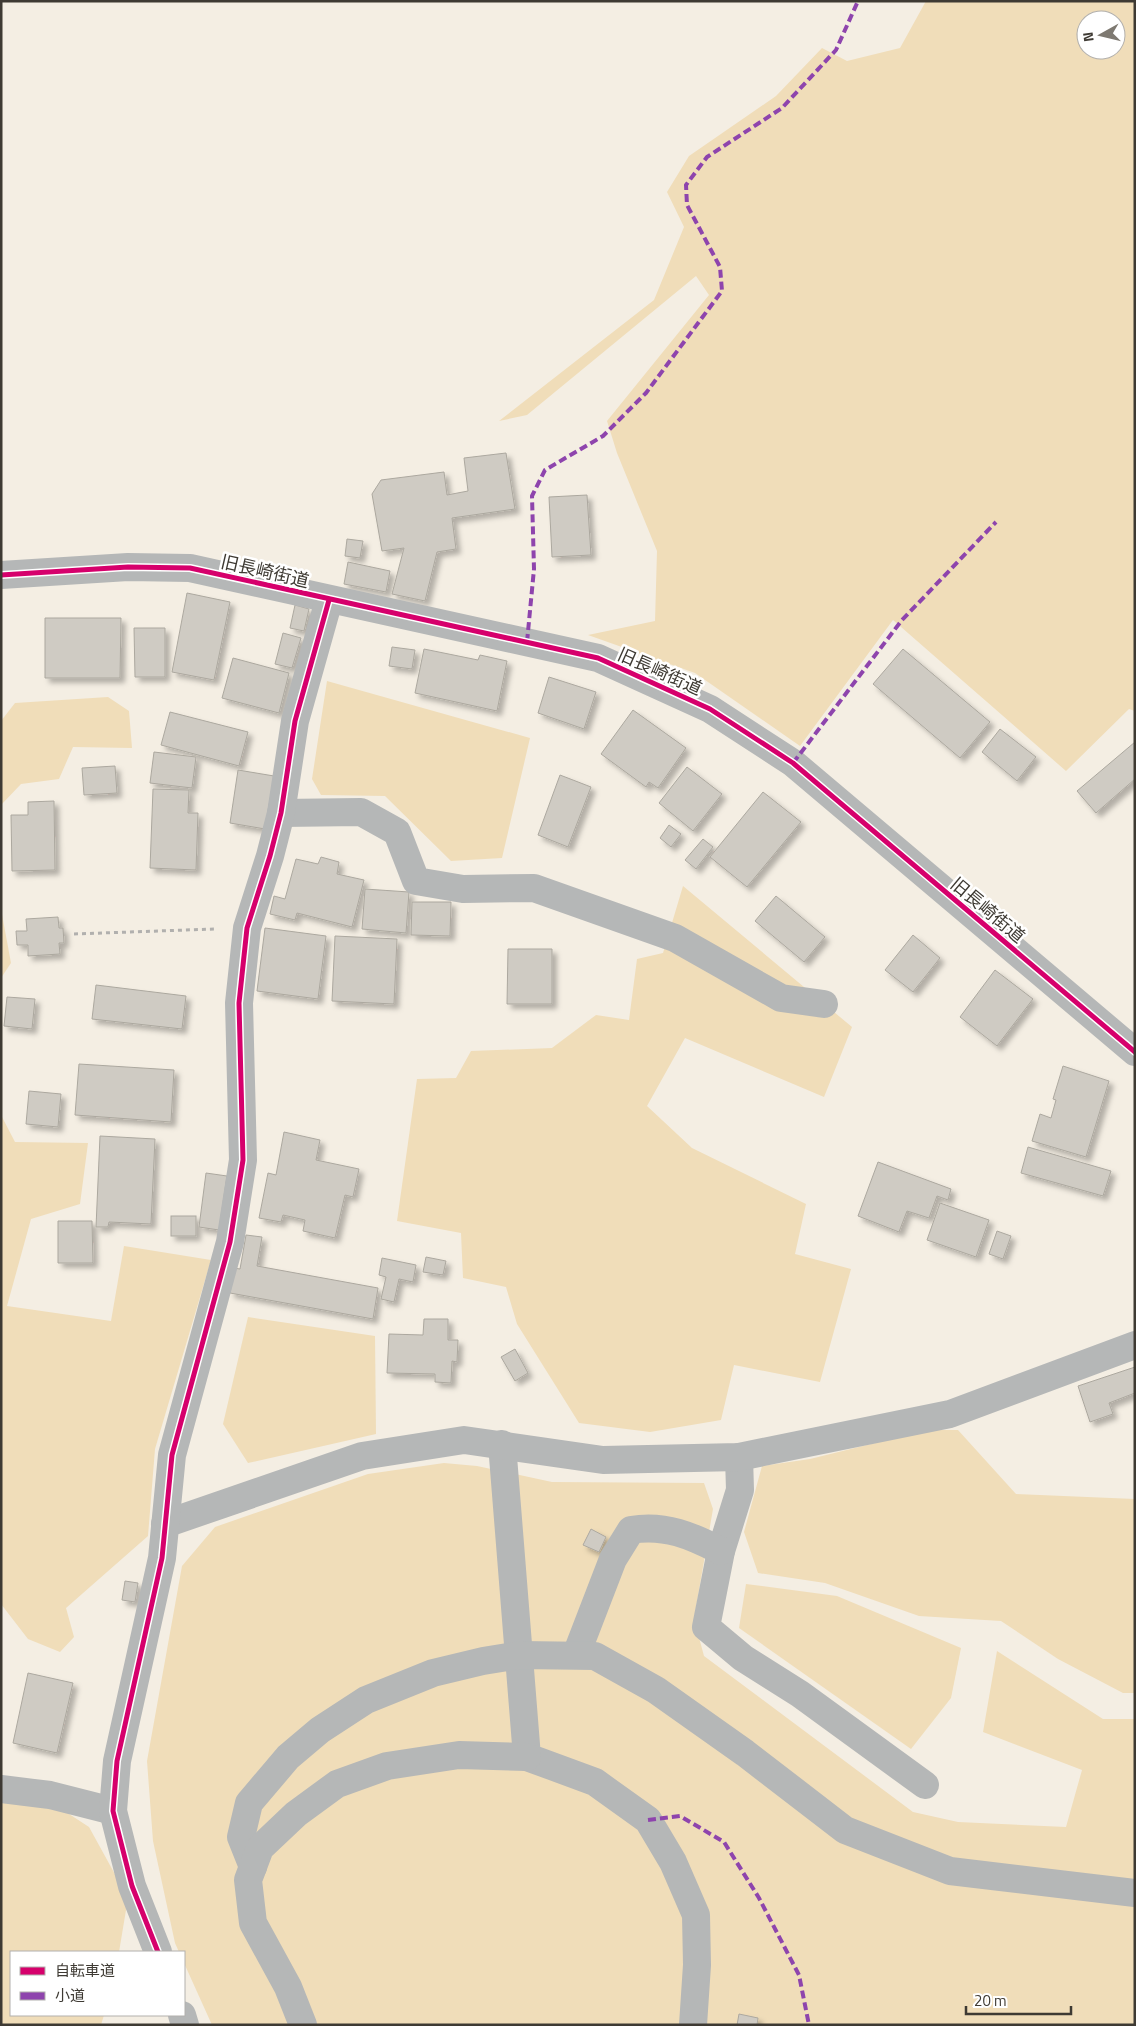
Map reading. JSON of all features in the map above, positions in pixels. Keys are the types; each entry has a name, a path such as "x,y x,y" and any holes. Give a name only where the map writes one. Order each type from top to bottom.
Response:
{"street":[{"name":"旧長崎街道","path":"1,575 128,567 190,568 598,658 710,709 793,763 1135,1052"},
{"path":"158,1951 132,1886 113,1811 117,1761 162,1558 172,1455 230,1242 243,1160 239,1003 247,928 282,813 295,721 330,600"},
{"path":"282,813 361,812 397,832 416,881 463,889 534,888 674,938 781,998 824,1004"},
{"path":"165,1524 362,1456 464,1440 603,1460 739,1457 950,1414 1135,1344"},
{"path":"502,1444 527,1757"},
{"path":"739,1457 740,1490 721,1551 706,1627 743,1658 800,1694 925,1784"},
{"path":"576,1655 612,1560 632,1530 649,1527 688,1534 721,1551"},
{"path":"253,1866 241,1838 249,1803 288,1757 320,1730 366,1700 432,1673 520,1655 576,1655 595,1656 656,1690 745,1753 845,1830 950,1871 1135,1894"},
{"path":"303,2025 288,1987 253,1923 248,1880 260,1848 296,1814 337,1784 387,1766 459,1755 527,1757 595,1782 648,1820 673,1862 696,1915 697,1965 693,2025"},
{"path":"1,1789 50,1795 113,1811"}],"path":[{"path":"74,934 247,928"}],"shaded area":[{"path":"926,1 1135,1 1135,711 1129,709 1066,771 893,620 800,746 695,673 588,635 655,621 657,551 617,453 607,421 709,295 696,276 527,415 499,421 654,300 684,227 667,192 689,156 776,96 822,48 847,61 900,48"},
{"path":"327,681 530,738 502,858 451,861 385,796 321,795 312,779"},
{"path":"108,697 129,711 132,748 73,747 59,779 21,784 1,805 1,721 15,703"},
{"path":"683,886 852,1027 824,1097 685,1038 647,1106 692,1148 806,1204 795,1254 851,1269 820,1382 734,1365 721,1420 650,1432 579,1423 517,1324 506,1287 463,1278 461,1233 397,1221 417,1079 456,1078 471,1051 552,1048 596,1015 629,1020 637,959 663,953"},
{"path":"1,909 11,963 1,978"},
{"path":"1,1115 15,1142 88,1143 80,1204 31,1219 7,1306 111,1321 124,1246 211,1260 155,1449 148,1536 66,1608 74,1637 60,1652 28,1639 1,1604"},
{"path":"248,1317 375,1336 376,1434 248,1463 223,1424"},
{"path":"928,1430 958,1430 1016,1494 1135,1499 1135,1693 1123,1693 1058,1659 1001,1621 919,1616 825,1583 758,1573 744,1532 762,1466 810,1459"},
{"path":"444,1463 477,1466 552,1482 704,1483 713,1509 694,1619 704,1656 913,1812 958,1822 1066,1827 1082,1770 983,1732 997,1651 1103,1719 1135,1719 1135,2025 212,2025 185,1965 185,1951 179,1951 175,1943 153,1841 147,1761 182,1566 215,1527 368,1474"},
{"path":"746,1584 837,1596 961,1648 951,1698 911,1749 739,1628"},
{"path":"1,1800 66,1812 89,1827 128,1898 119,1951 10,1951 10,2016 104,2016 101,2025 1,2025"}],"building":[{"path":"506,453 515,509 452,518 456,549 437,552 425,601 392,594 404,548 382,551 372,494 381,480 444,472 447,495 468,491 464,458"},
{"path":"587,495 591,555 552,557 549,497"},
{"path":"347,539 363,541 360,558 345,556"},
{"path":"348,562 390,571 386,592 344,584"},
{"path":"187,593 230,602 214,680 172,672"},
{"path":"295,605 309,609 304,631 290,628"},
{"path":"45,618 121,618 120,678 45,678"},
{"path":"134,628 165,628 165,677 135,677"},
{"path":"283,633 301,638 292,668 275,664"},
{"path":"392,647 415,650 412,669 389,666"},
{"path":"424,649 478,660 480,655 507,661 497,711 415,693"},
{"path":"903,649 990,722 960,758 873,684"},
{"path":"233,658 289,673 279,713 222,698"},
{"path":"549,677 596,692 584,729 538,713"},
{"path":"633,710 686,748 658,788 649,782 646,787 601,754"},
{"path":"170,712 248,732 239,766 161,745"},
{"path":"1000,729 1036,757 1017,781 982,752"},
{"path":"1135,742 1135,779 1096,813 1077,791"},
{"path":"154,752 196,757 192,788 150,783"},
{"path":"115,766 117,793 84,795 82,768"},
{"path":"687,767 722,794 693,831 659,803"},
{"path":"238,770 274,776 265,829 230,823"},
{"path":"560,775 591,787 568,847 538,835"},
{"path":"153,789 189,790 188,813 198,813 196,870 150,868"},
{"path":"763,792 801,822 747,887 710,857"},
{"path":"54,801 55,870 12,871 11,815 28,815 28,802"},
{"path":"669,825 681,834 671,847 660,838"},
{"path":"703,839 713,847 696,869 685,860"},
{"path":"321,857 339,862 337,874 364,880 352,927 297,913 295,920 270,914 274,896 285,899 296,859 318,864"},
{"path":"365,889 409,892 406,933 362,929"},
{"path":"776,896 825,937 804,962 755,921"},
{"path":"412,902 451,902 450,936 411,935"},
{"path":"58,917 59,928 63,928 64,943 59,943 60,954 28,956 28,945 17,945 16,931 27,931 26,919"},
{"path":"265,928 326,936 318,999 257,991"},
{"path":"913,935 940,958 913,992 885,970"},
{"path":"335,936 397,939 394,1004 332,1001"},
{"path":"508,949 552,949 552,1004 507,1004"},
{"path":"995,970 1033,999 997,1046 960,1017"},
{"path":"96,985 186,996 182,1029 92,1019"},
{"path":"7,997 35,999 32,1029 4,1026"},
{"path":"79,1064 174,1070 171,1122 75,1115"},
{"path":"1063,1066 1109,1081 1086,1157 1032,1141 1040,1114 1051,1118 1056,1100 1053,1099"},
{"path":"29,1091 61,1094 58,1127 26,1124"},
{"path":"284,1132 320,1140 316,1160 359,1169 353,1197 345,1195 335,1238 303,1231 305,1220 283,1215 281,1222 259,1218 268,1173 276,1175"},
{"path":"100,1136 155,1139 151,1224 109,1222 108,1227 96,1227"},
{"path":"1028,1147 1111,1171 1103,1196 1021,1173"},
{"path":"878,1162 951,1189 948,1200 937,1196 929,1218 907,1211 899,1232 858,1216"},
{"path":"206,1173 227,1176 219,1230 199,1227"},
{"path":"940,1203 989,1220 976,1257 927,1240"},
{"path":"171,1216 196,1216 196,1236 171,1236"},
{"path":"58,1221 92,1221 93,1263 58,1263"},
{"path":"997,1231 1011,1236 1003,1259 989,1254"},
{"path":"246,1235 262,1237 257,1266 378,1288 373,1319 230,1293 234,1268 240,1269"},
{"path":"426,1257 446,1261 443,1275 423,1272"},
{"path":"382,1258 416,1265 413,1282 399,1279 394,1302 381,1299 386,1277 379,1275"},
{"path":"424,1319 448,1319 448,1340 458,1340 457,1362 452,1361 451,1383 435,1382 435,1374 387,1373 389,1334 423,1335"},
{"path":"515,1349 528,1373 515,1381 501,1357"},
{"path":"1135,1367 1135,1393 1109,1403 1113,1414 1090,1422 1078,1386"},
{"path":"591,1529 606,1537 599,1552 583,1545"},
{"path":"125,1581 138,1583 135,1602 122,1600"},
{"path":"28,1673 73,1683 57,1753 13,1743"},
{"path":"739,2014 758,2018 757,2025 737,2025"}],"marked path":[{"path":"527,642 534,569 532,496 545,470 603,436 646,393 722,291 720,267 687,205 686,185 707,157 782,108 836,50 858,1"},
{"path":"793,763 902,620 996,522"},
{"path":"648,1820 680,1816 724,1842 759,1898 799,1975 809,2025"}],"cycle path":[{"path":"1,575 128,567 190,568 598,658 710,709 793,763 1135,1052"},
{"path":"158,1951 132,1886 113,1811 117,1761 162,1558 172,1455 230,1242 243,1160 239,1003 247,928 270,856 281,813 295,721 329,600"}]}
